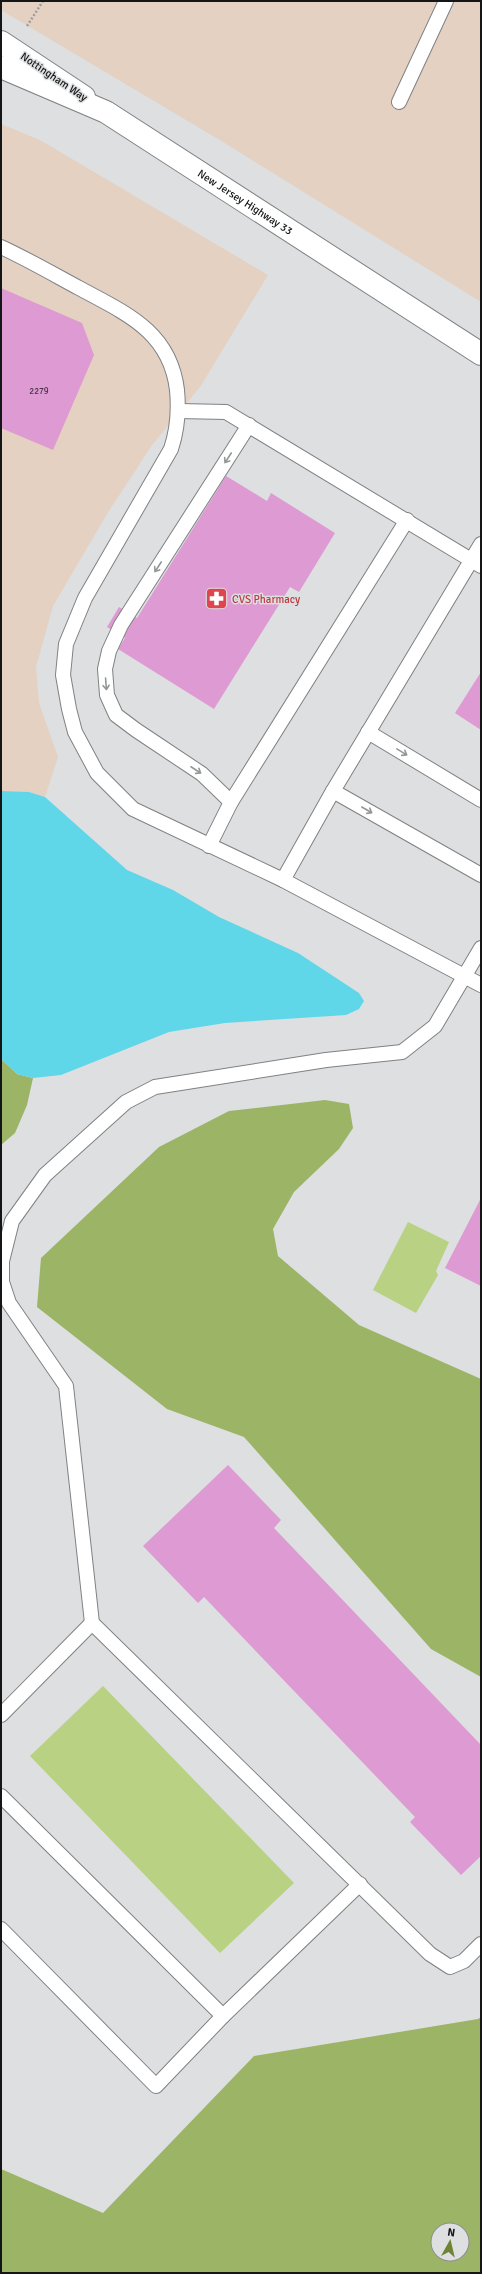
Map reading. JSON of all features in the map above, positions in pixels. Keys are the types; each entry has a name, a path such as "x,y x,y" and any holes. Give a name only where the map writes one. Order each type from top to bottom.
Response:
{"main road":[{"name":"Nottingham Way","path":"1,42 106,112"},
{"name":"New Jersey Highway 33","path":"1,67 106,112 481,354"}],"lane":[{"path":"399,102 446,1"},
{"path":"1,247 134,318 158,340 170,360 175,380 179,411 177,431 171,449 85,598 66,644 63,675 75,732 97,773 133,809 283,880 481,985"},
{"path":"179,411 226,412 476,563"},
{"path":"231,802 202,774 116,715 107,695 105,668 109,651 121,625 249,425"},
{"path":"209,846 231,802 407,520"},
{"path":"283,880 368,732 476,563 481,544"},
{"path":"368,732 481,800"},
{"path":"333,791 481,875"},
{"path":"481,948 435,1026 402,1052 326,1060 155,1087 126,1102 45,1175 12,1221 4,1241 2,1261 2,1282 9,1303 66,1386 92,1623 430,1954 450,1967 464,1961 481,1944"},
{"path":"1,1716 92,1623"},
{"path":"1,1796 223,2016"},
{"path":"1,1929 156,2086 223,2016 360,1884"}],"shaded area":[{"path":"1,1 481,1 481,302 223,142 1,10"},
{"path":"1,124 40,140 268,275 200,387 152,445 107,514 53,606 36,667 39,703 58,757 45,797 29,792 1,791"}],"green space":[{"path":"1,1059 17,1074 33,1078 27,1105 15,1133 1,1145"},
{"path":"325,1100 349,1104 353,1128 339,1149 294,1192 273,1229 278,1256 359,1325 481,1379 481,1677 431,1649 244,1437 167,1409 37,1307 41,1258 159,1147 229,1111"},
{"path":"408,1222 449,1242 436,1271 438,1275 416,1313 373,1290"},
{"path":"103,1686 294,1883 220,1953 30,1756"},
{"path":"481,2017 481,2273 1,2273 1,2169 103,2213 254,2056 478,2019"}],"water":[{"path":"1,791 29,792 45,797 127,870 173,890 219,917 298,953 359,993 364,1001 359,1009 346,1015 225,1023 169,1032 61,1075 33,1078 17,1074 1,1059"}],"building":[{"path":"1,288 82,323 94,355 53,450 1,428"},
{"name":"CVS Pharmacy","path":"226,476 267,501 271,493 335,533 299,592 290,587 214,709 118,649 125,638 107,627 119,607 137,618"},
{"path":"481,672 481,730 455,713"},
{"path":"481,1198 481,1286 445,1268"},
{"path":"228,1465 281,1520 274,1528 481,1745 481,1856 461,1875 410,1822 415,1817 204,1597 198,1603 143,1546"}],"place":[{"name":"CVS Pharmacy","path":"216,599"}]}
